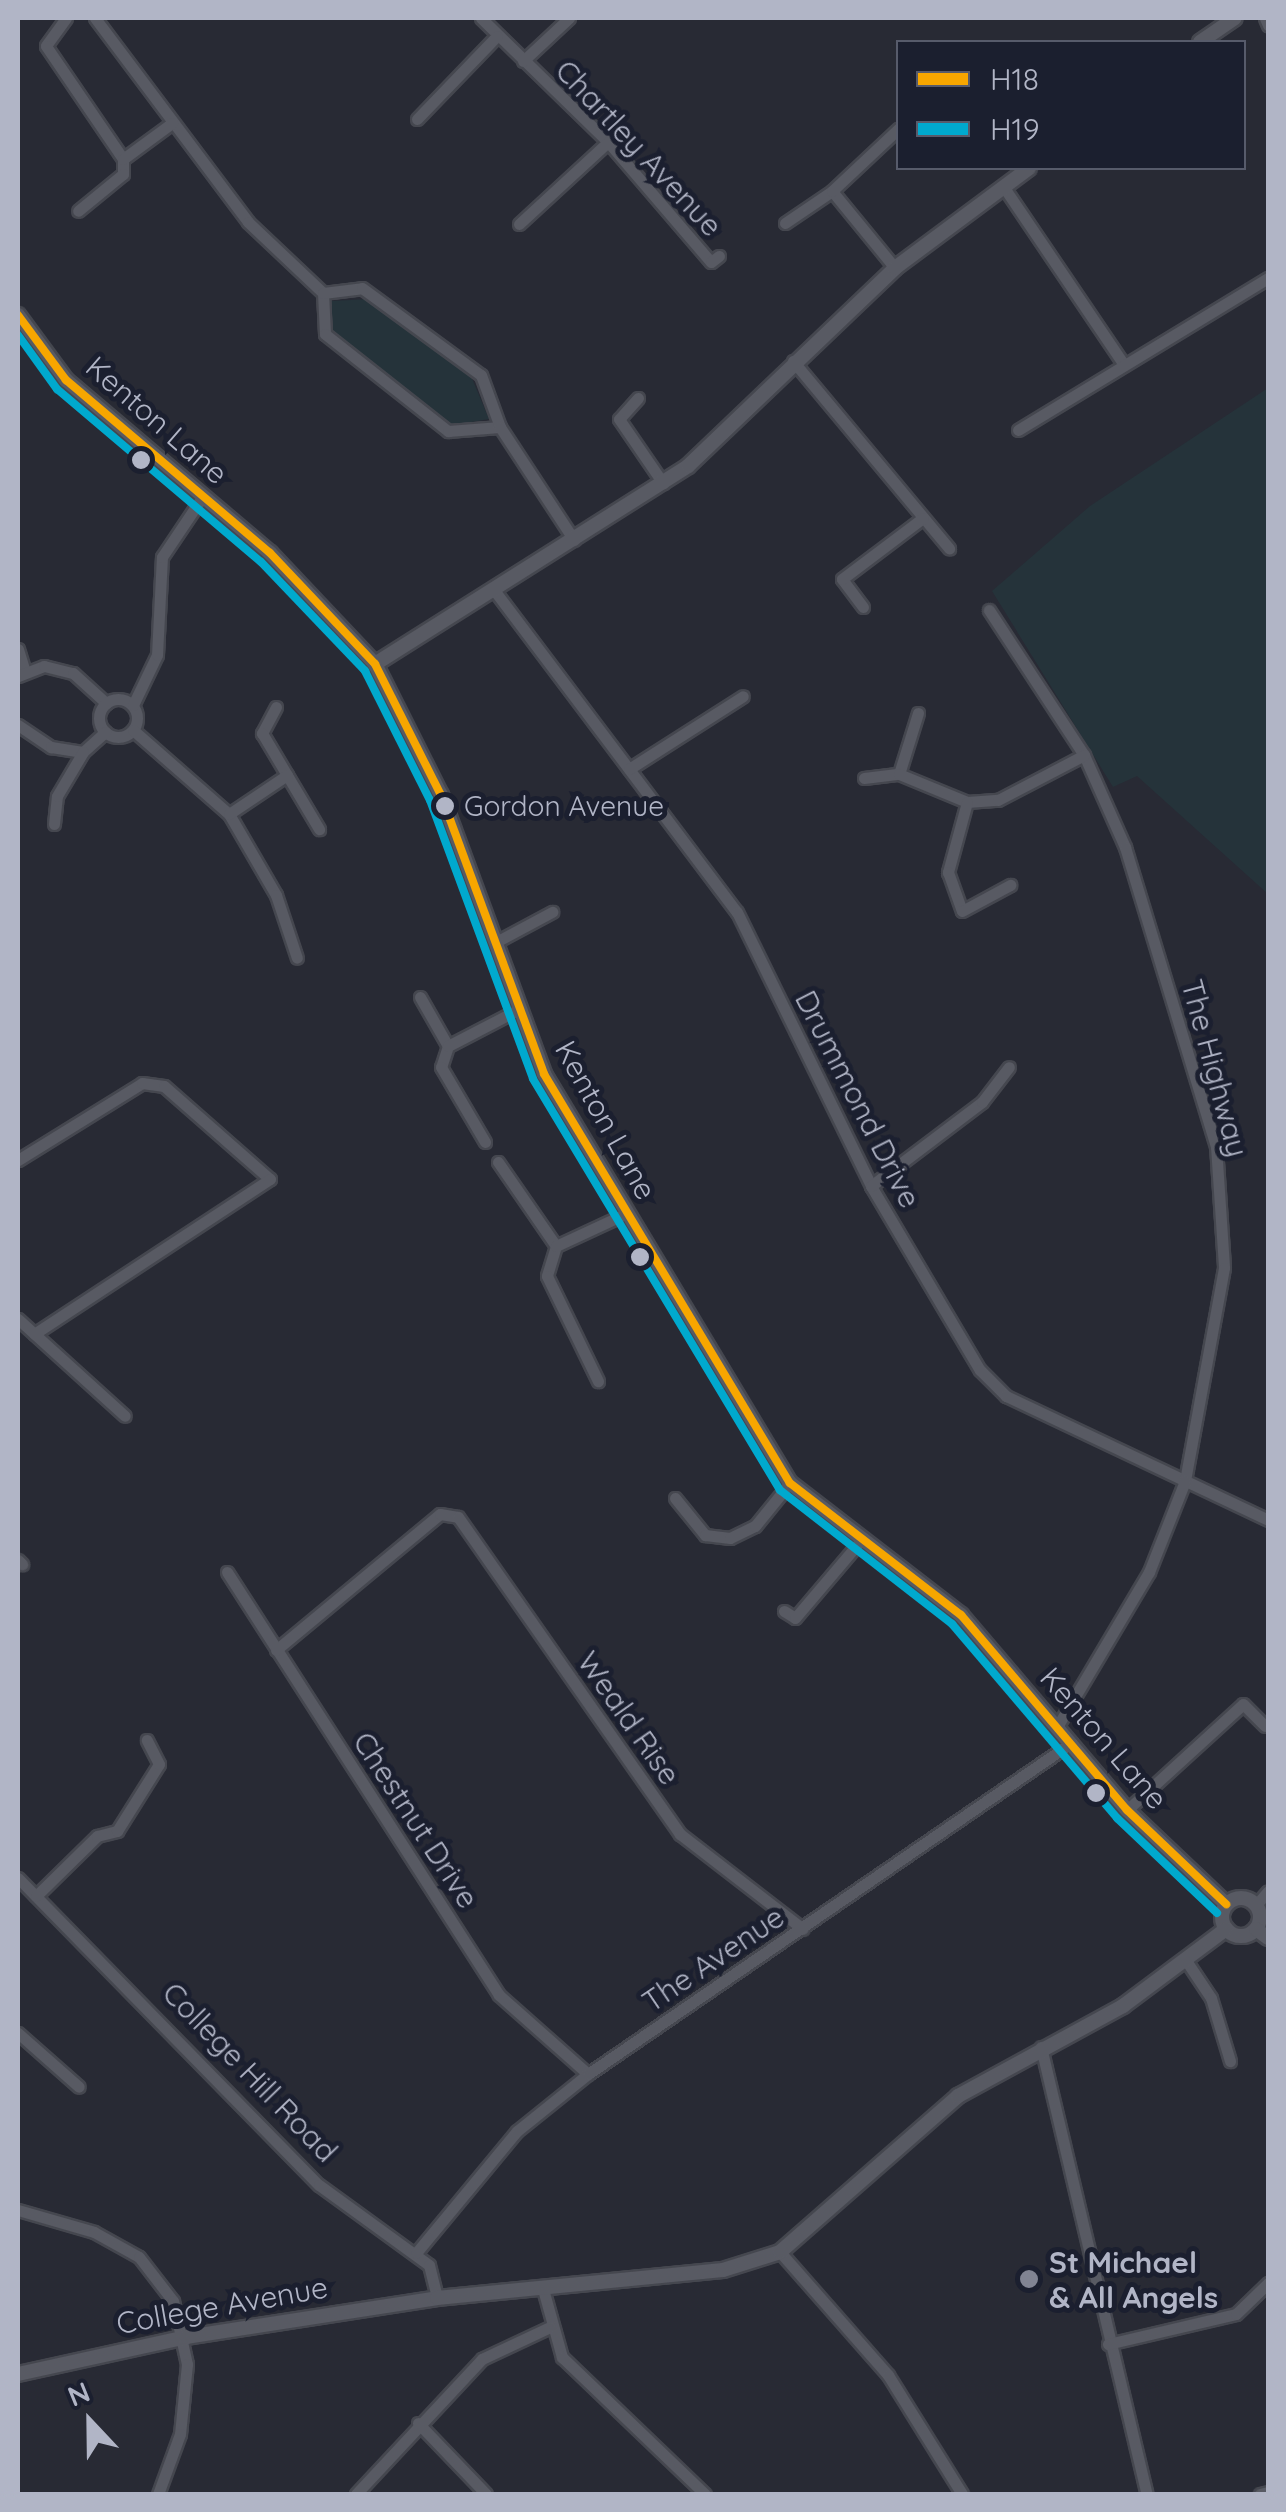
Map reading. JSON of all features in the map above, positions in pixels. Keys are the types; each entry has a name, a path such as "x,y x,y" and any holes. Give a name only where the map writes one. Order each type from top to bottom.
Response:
{"street":[{"path":"66,18 46,46 123,160 123,174 78,211"},
{"path":"96,18 248,222 323,293 325,334 448,431 500,427"},
{"name":"Chartley Avenue","path":"481,18 608,142 711,262 719,256"},
{"path":"523,60 570,18"},
{"path":"1203,40 1235,18"},
{"path":"1265,18 1268,25"},
{"path":"417,119 497,36"},
{"path":"123,160 172,123"},
{"path":"785,223 832,191 896,130"},
{"path":"519,224 608,142"},
{"path":"375,664 663,483 895,268 1025,170"},
{"path":"1003,186 1124,365"},
{"path":"832,191 895,268"},
{"path":"1018,430 1268,278"},
{"path":"323,293 362,288 480,375 500,427 574,540"},
{"name":"Kenton Lane","path":"18,314 66,380 203,496 375,664 426,761 544,1074 790,1483 960,1615 1127,1810 1226,1904"},
{"path":"793,362 949,548"},
{"path":"638,398 618,420 663,483"},
{"path":"134,730 134,705 157,654 162,558 203,496"},
{"path":"863,607 842,578 923,518"},
{"name":"Drummond Drive","path":"494,590 738,912 872,1186 980,1370 1006,1396 1268,1520"},
{"name":"The Highway","path":"989,610 1084,755 1126,847 1216,1146 1224,1268 1185,1481 1148,1572 1057,1726"},
{"path":"18,649 21,672 73,673 106,703 134,705"},
{"path":"629,769 743,696"},
{"path":"105,732 106,703"},
{"path":"276,707 262,734 319,829"},
{"path":"899,774 918,713"},
{"path":"18,724 51,748 83,752"},
{"path":"54,824 57,796 83,752 105,732 134,730 229,814 276,895 297,958"},
{"path":"864,778 899,774 967,802 998,800 1084,755"},
{"path":"229,814 287,775"},
{"path":"967,802 948,872 962,911 1010,885"},
{"path":"496,942 552,912"},
{"path":"420,998 448,1046 442,1067 485,1142"},
{"path":"448,1046 519,1009"},
{"path":"872,1186 982,1102 1008,1067"},
{"path":"18,1160 142,1083 164,1086 270,1178 34,1334"},
{"path":"498,1162 556,1246"},
{"path":"598,1380 547,1276 556,1246 625,1214"},
{"path":"18,1319 126,1416"},
{"path":"675,1498 705,1534 730,1538 755,1526 790,1483"},
{"name":"Weald Rise","path":"276,1650 440,1514 458,1517 680,1834 803,1929"},
{"path":"784,1611 795,1618 862,1539"},
{"name":"Chestnut Drive","path":"226,1572 500,1995 588,2074"},
{"path":"1127,1810 1243,1704 1265,1726"},
{"path":"36,1896 97,1836 117,1831 159,1764 147,1740"},
{"name":"The Avenue","path":"416,2253 517,2131 588,2074 1070,1744"},
{"name":"College Hill Road","path":"18,1878 295,2163 416,2253 437,2298"},
{"path":"1256,1905 1268,1892"},
{"path":"437,2298 723,2270 780,2252 958,2096 1188,1962 1226,1929 1226,1904 1241,1898 1256,1905"},
{"path":"1226,1929 1240,1936 1262,1934 1256,1905"},
{"path":"1188,1962 1211,1998 1230,2061"},
{"path":"18,2033 80,2087"},
{"path":"1041,2047 1108,2344 1147,2494"},
{"path":"18,2210 94,2232 139,2258 186,2336 180,2434 158,2494"},
{"path":"780,2252 888,2375 962,2494"},
{"path":"1108,2344 1236,2314 1268,2283"},
{"path":"543,2289 550,2327 562,2357 605,2407 705,2494"},
{"name":"College Avenue","path":"18,2374 186,2336 437,2298"},
{"path":"356,2494 418,2422 482,2359 550,2327"},
{"path":"418,2422 486,2494"},
{"path":"1260,2494 1268,2492"}],"shaded area":[{"path":"370,299 471,376 489,419 449,426 332,331 331,301"},
{"path":"1268,388 1268,894 1137,776 1113,787 992,591 1090,506"}],"transit line":[{"name":"H18","path":"18,315 66,380 270,553 375,664 441,795 544,1074 790,1483 961,1615 1127,1810 1226,1904"},
{"name":"H19","path":"18,335 57,389 261,562 365,671 430,800 533,1079 780,1490 952,1624 1117,1818 1217,1913"}],"place":[{"name":"Gordon Avenue","path":"445,806"},
{"name":"St Michael & All Angels","path":"1029,2279"}]}
